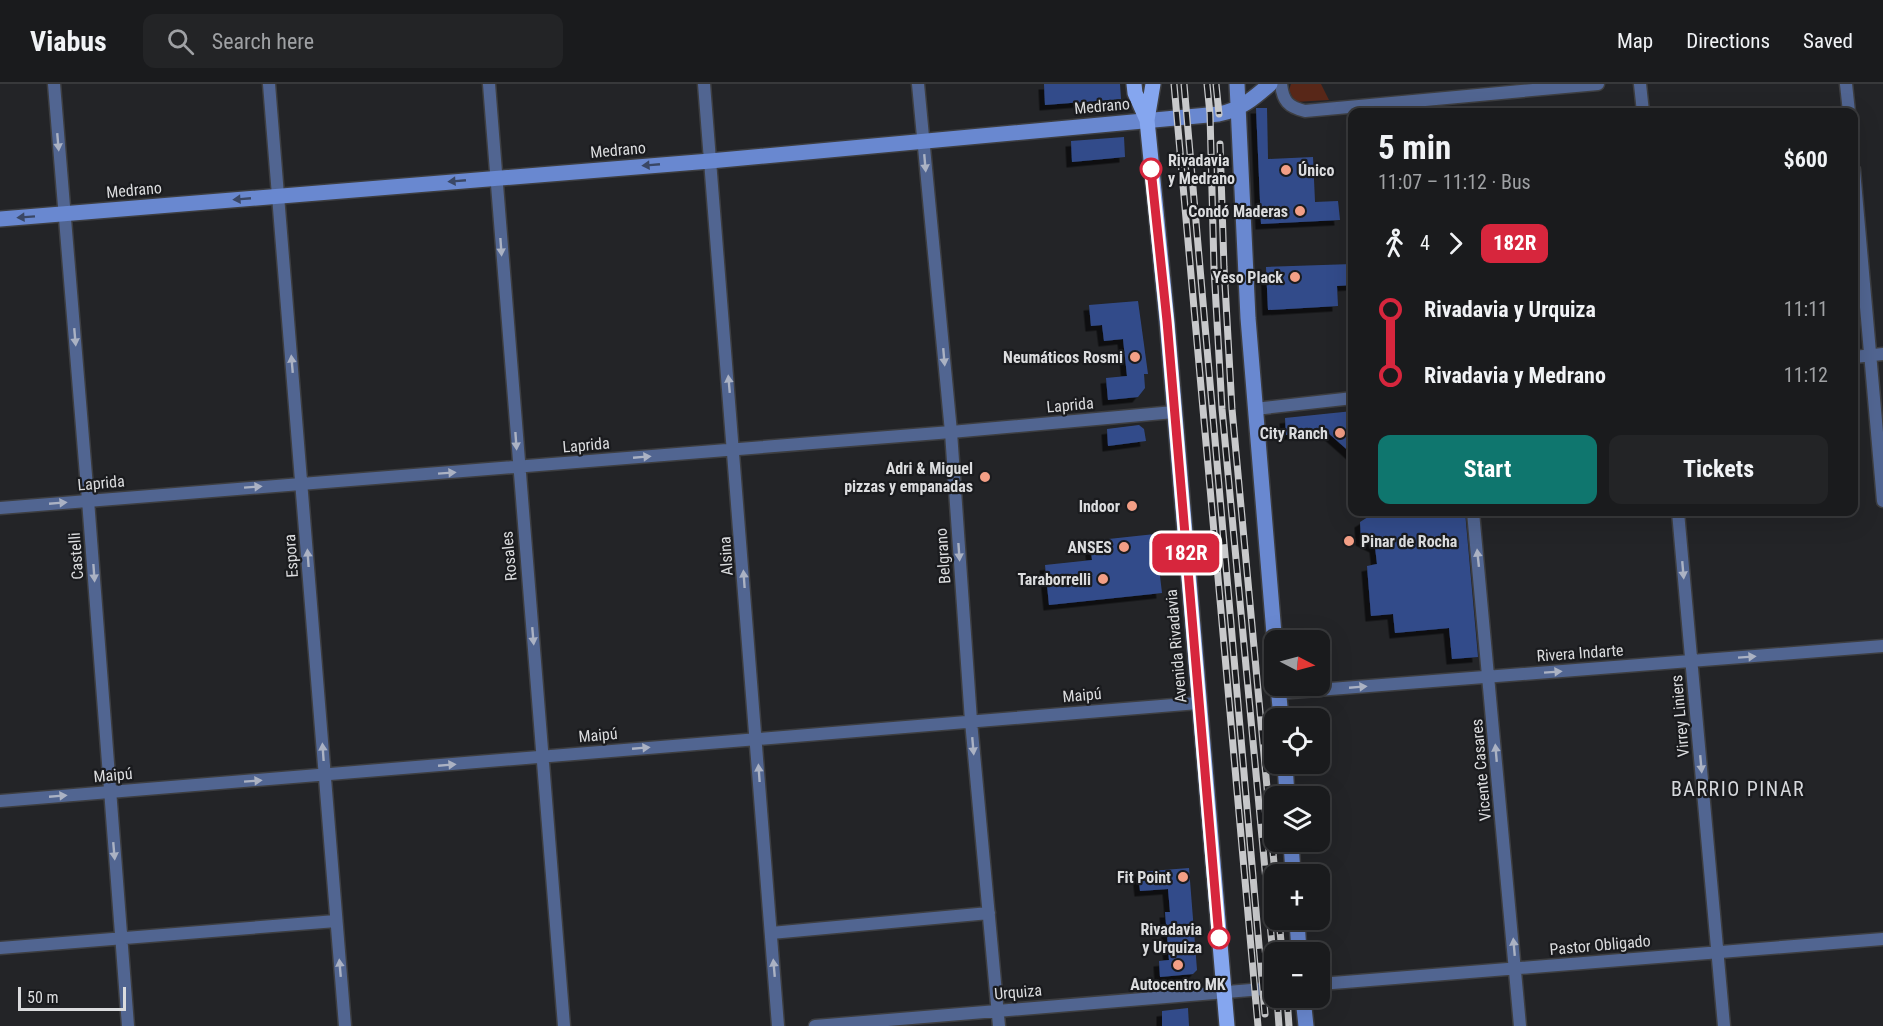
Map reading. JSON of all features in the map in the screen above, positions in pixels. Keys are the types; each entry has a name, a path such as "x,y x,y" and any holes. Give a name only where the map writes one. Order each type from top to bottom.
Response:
{"main road":[{"name":"Avenida Rivadavia","path":"1134,84 1135,93 1147,120"},
{"name":"Avenida Rivadavia","path":"1153,84 1147,120 1227,1026"}],"street":[{"name":"Castelli","path":"54,84 128,1026"},
{"name":"Espora","path":"269,84 345,1026"},
{"name":"Rosales","path":"489,84 564,1026"},
{"name":"Alsina","path":"704,84 778,1026"},
{"name":"Belgrano","path":"918,84 951,432 971,721 999,1026"},
{"path":"1237,84 1255,409 1274,630"},
{"path":"1238,108 1270,84"},
{"path":"1281,84 1286,104 1294,109 1305,111 1598,84"},
{"path":"1640,84 1643,108"},
{"path":"1846,84 1849,108"},
{"path":"1430,99 1431,108"},
{"name":"Medrano","path":"0,219 710,161 1219,114 1238,108"},
{"path":"1858,203 1877,355 1883,501"},
{"path":"1858,357 1877,355"},
{"path":"1255,409 1348,399"},
{"name":"Laprida","path":"0,508 734,450 1174,412"},
{"name":"Vicente Casares","path":"1473,516 1520,1026"},
{"name":"Virrey Liniers","path":"1678,516 1724,1026"},
{"name":"Rivera Indarte","path":"1330,686 1883,646"},
{"name":"Maipú","path":"0,801 1198,703"},
{"path":"771,933 989,914"},
{"path":"0,948 336,921"},
{"name":"Pastor Obligado","path":"1330,983 1883,939"},
{"path":"1224,992 1264,989"},
{"name":"Urquiza","path":"815,1026 1224,992"},
{"path":"1304,1008 1306,1026"}],"shaded area":[{"path":"1291,84 1321,84 1329,100 1295,102 1289,90"}],"building":[{"path":"1044,84 1120,84 1121,99 1045,105"},
{"path":"1256,108 1267,108 1268,159 1313,157 1315,202 1338,201 1340,220 1261,224"},
{"path":"1124,137 1125,157 1072,162 1071,141"},
{"path":"1348,264 1348,285 1337,286 1338,306 1268,310 1266,267"},
{"path":"1138,301 1148,374 1144,374 1145,388 1138,397 1108,400 1106,378 1127,376 1123,339 1104,341 1102,325 1091,326 1089,305"},
{"name":"City Ranch","path":"1348,412 1348,451 1326,431 1286,435 1285,418"},
{"path":"1139,425 1144,429 1146,441 1108,446 1107,429"},
{"path":"1370,516 1465,516 1478,657 1452,659 1449,628 1395,633 1393,614 1371,616 1367,566 1377,564 1375,547 1361,540 1360,522"},
{"name":"Taraborrelli","path":"1155,534 1162,593 1049,605 1045,565 1092,560 1090,541"},
{"path":"1189,868 1197,970 1193,974 1160,977 1159,961 1169,960 1165,912 1170,912 1168,889 1140,891 1138,872"},
{"path":"1188,1008 1189,1026 1162,1026 1162,1011"}],"railway":[{"path":"1174,84 1258,1026"},
{"path":"1184,84 1265,1014"},
{"path":"1207,84 1222,409 1272,942"},
{"path":"1216,84 1219,114"},
{"path":"1220,144 1232,409 1274,864"},
{"path":"1280,930 1281,942"},
{"path":"1278,1008 1279,1026"},
{"path":"1288,1008 1289,1026"}],"bus line":[{"name":"182R","path":"1151,169 1167,321 1219,938"}],"place":[{"name":"Rivadavia y Medrano","path":"1151,169"},
{"name":"Único","path":"1286,170"},
{"name":"Condó Maderas","path":"1300,211"},
{"name":"Yeso Plack","path":"1295,277"},
{"name":"Neumáticos Rosmi","path":"1135,357"},
{"name":"City Ranch","path":"1340,433"},
{"name":"Adri & Miguel pizzas y empanadas","path":"985,477"},
{"name":"Indoor","path":"1132,506"},
{"name":"Pinar de Rocha","path":"1349,541"},
{"name":"ANSES","path":"1124,547"},
{"name":"Taraborrelli","path":"1103,579"},
{"name":"Fit Point","path":"1183,877"},
{"name":"Rivadavia y Urquiza","path":"1219,938"},
{"name":"Autocentro MK","path":"1178,965"}],"district":[{"name":"BARRIO PINAR","path":"1738,789"}]}
